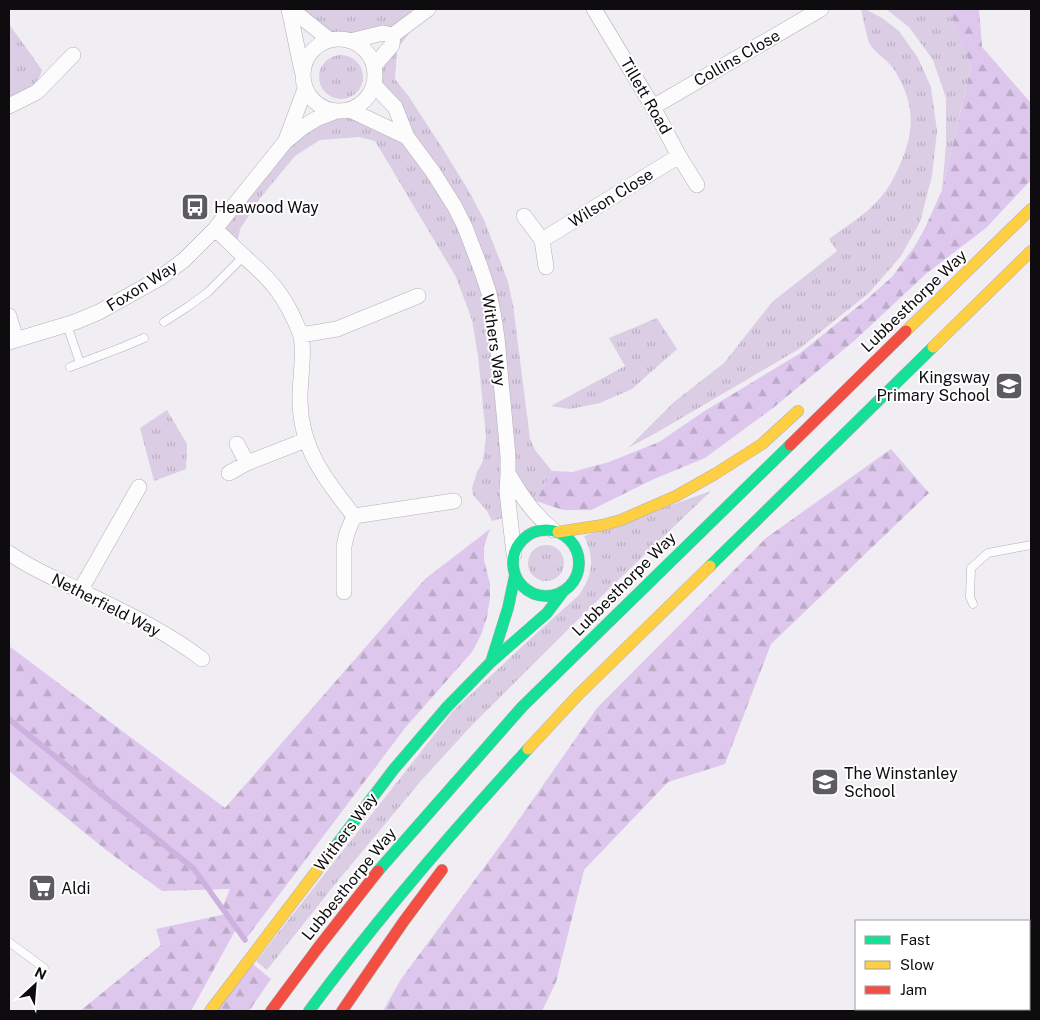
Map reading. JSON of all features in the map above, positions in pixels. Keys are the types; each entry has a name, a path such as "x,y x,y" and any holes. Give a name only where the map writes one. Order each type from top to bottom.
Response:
{"main road":[{"name":"Lubbesthorpe Way","path":"271,1011 382,866 522,707 1031,209"},
{"path":"309,1011 360,942 403,890 505,774 578,695 1031,251"},
{"path":"868,353 967,272"},
{"path":"555,531 566,536 578,552 580,562 578,572 574,582 562,593 552,596 540,596 520,584 512,564 518,544 525,536 534,531 555,531 603,525 648,510 715,474 762,444 809,400"},
{"name":"Withers Way","path":"491,662 506,618 515,575"},
{"name":"Withers Way","path":"210,1011 394,769 447,707 491,662 547,613 562,593"},
{"path":"517,777 578,695"},
{"path":"342,1011 404,921 448,863"}],"street":[{"path":"290,9 330,40"},
{"path":"290,9 303,81 305,89 310,98 317,104 334,112 350,110 361,104 369,96 374,84 375,75 374,66 369,55 361,46 340,39 323,42 311,52 302,73"},
{"name":"Tillett Road","path":"594,9 697,185"},
{"name":"Collins Close","path":"653,107 820,9"},
{"path":"374,66 392,45 393,35 419,13"},
{"path":"350,41 383,33 393,35"},
{"path":"9,105 37,92 73,55"},
{"name":"Withers Way","path":"374,84 395,107 407,137 433,172 455,207 473,246 489,292 497,338 508,473 507,492 514,554"},
{"name":"Foxon Way","path":"285,142 305,89"},
{"name":"Withers Way","path":"350,110 407,137"},
{"name":"Foxon Way","path":"12,341 67,325 99,312 160,278 184,260 215,229 285,142 303,126 334,112"},
{"name":"Wilson Close","path":"542,240 679,156"},
{"path":"524,216 542,240 546,267"},
{"path":"215,229 262,273 277,290 288,307 301,335 300,402 306,440 320,470 354,516"},
{"path":"301,335 337,329 418,296"},
{"path":"9,316 12,341"},
{"path":"229,472 306,440"},
{"path":"237,444 247,463"},
{"name":"Withers Way","path":"508,473 519,493 540,520 555,531"},
{"path":"80,591 139,487"},
{"path":"354,516 454,501"},
{"path":"344,592 344,546 354,516"},
{"name":"Netherfield Way","path":"9,554 41,572 140,620 186,646 202,659"}],"lane":[{"path":"164,322 208,292 244,256"},
{"path":"67,325 80,363"},
{"path":"70,367 144,338"},
{"path":"973,604 970,597 971,568 988,553 1031,545"},
{"path":"9,942 44,968"}],"green space":[{"path":"291,9 410,9 418,22 397,49 395,79 409,97 470,193 484,220 508,282 513,305 530,439 535,450 552,471 536,501 530,507 509,474 510,516 492,521 487,511 473,495 472,488 483,461 486,436 478,356 472,320 456,277 375,141 359,137 320,140 295,156 261,197 240,229 236,249 215,229 285,142 334,112 350,110 406,137 374,85 374,66 393,35 330,40"},
{"path":"861,9 865,9 882,18 899,31 918,58 931,87 937,131 932,176 920,222 901,256 869,293 799,349 628,448 674,402 724,363 772,302 837,251 829,239 869,210 888,188 904,156 908,143 911,119 910,108 907,96 895,71 871,46"},
{"path":"886,9 948,9 971,65 942,190 946,145 946,98 933,60 909,27"},
{"path":"948,9 979,9 982,47 1031,102 1031,180 986,228 927,273 854,341 773,408 705,458 654,479 591,510 563,510 536,501 552,471 573,472 609,462 659,442 703,412 799,354 892,277 915,246 942,190 971,66"},
{"path":"9,24 42,70 40,76 33,84 9,98"},
{"path":"345,55 357,61 362,68 362,86 357,93 350,98 337,99 329,96 322,89 319,73 322,65 329,58"},
{"path":"657,318 677,349 632,389 600,403 570,409 551,406 625,366 609,338"},
{"path":"167,410 187,444 186,469 154,481 140,428"},
{"path":"891,449 929,493 771,644 725,764 668,782 584,870 556,982 542,1011 383,1011 401,979 506,838 597,708 766,538"},
{"path":"711,491 472,725 420,782 267,970 256,961 453,711 579,595 584,588 591,566 590,552 584,536"},
{"path":"490,529 484,546 484,560 490,584 490,598 487,617 481,635 472,652 405,728 245,940 236,929 191,1011 80,1011 161,945 156,929 226,914 222,908 230,889 162,891 106,850 9,771 9,646 225,808 425,579"},
{"path":"546,545 553,546 559,550 563,556 563,570 559,576 553,580 546,581 539,580 533,576 529,570 528,563 529,556 533,550 539,546"},
{"path":"248,960 271,979 249,1011 210,1011"}],"waterway":[{"path":"9,719 194,869 245,940"}],"traffic: fast":[{"path":"710,566 933,347"},
{"path":"378,871 522,707 790,445"},
{"path":"539,530 553,530 565,535 574,544 579,556 579,563 577,576 570,587 553,596 539,596 527,591 518,582 513,570 513,556 518,544 527,535 539,530"},
{"path":"491,662 508,608 515,575"},
{"path":"331,852 394,769 447,707 491,662 547,613 562,593"},
{"path":"309,1011 415,877 528,749"}],"traffic: slow":[{"path":"906,331 1031,209"},
{"path":"933,347 1031,251"},
{"path":"558,532 603,525 621,520 676,496 762,444 798,411"},
{"path":"528,749 578,695 710,566"},
{"path":"210,1011 331,852"}],"traffic: jam":[{"path":"790,445 906,331"},
{"path":"342,1011 442,870"},
{"path":"271,1011 378,871"}],"place":[{"name":"Heawood Way","path":"195,207"},
{"name":"Kingsway Primary School","path":"1009,386"},
{"name":"The Winstanley School","path":"825,782"},
{"name":"Aldi","path":"42,888"}]}
